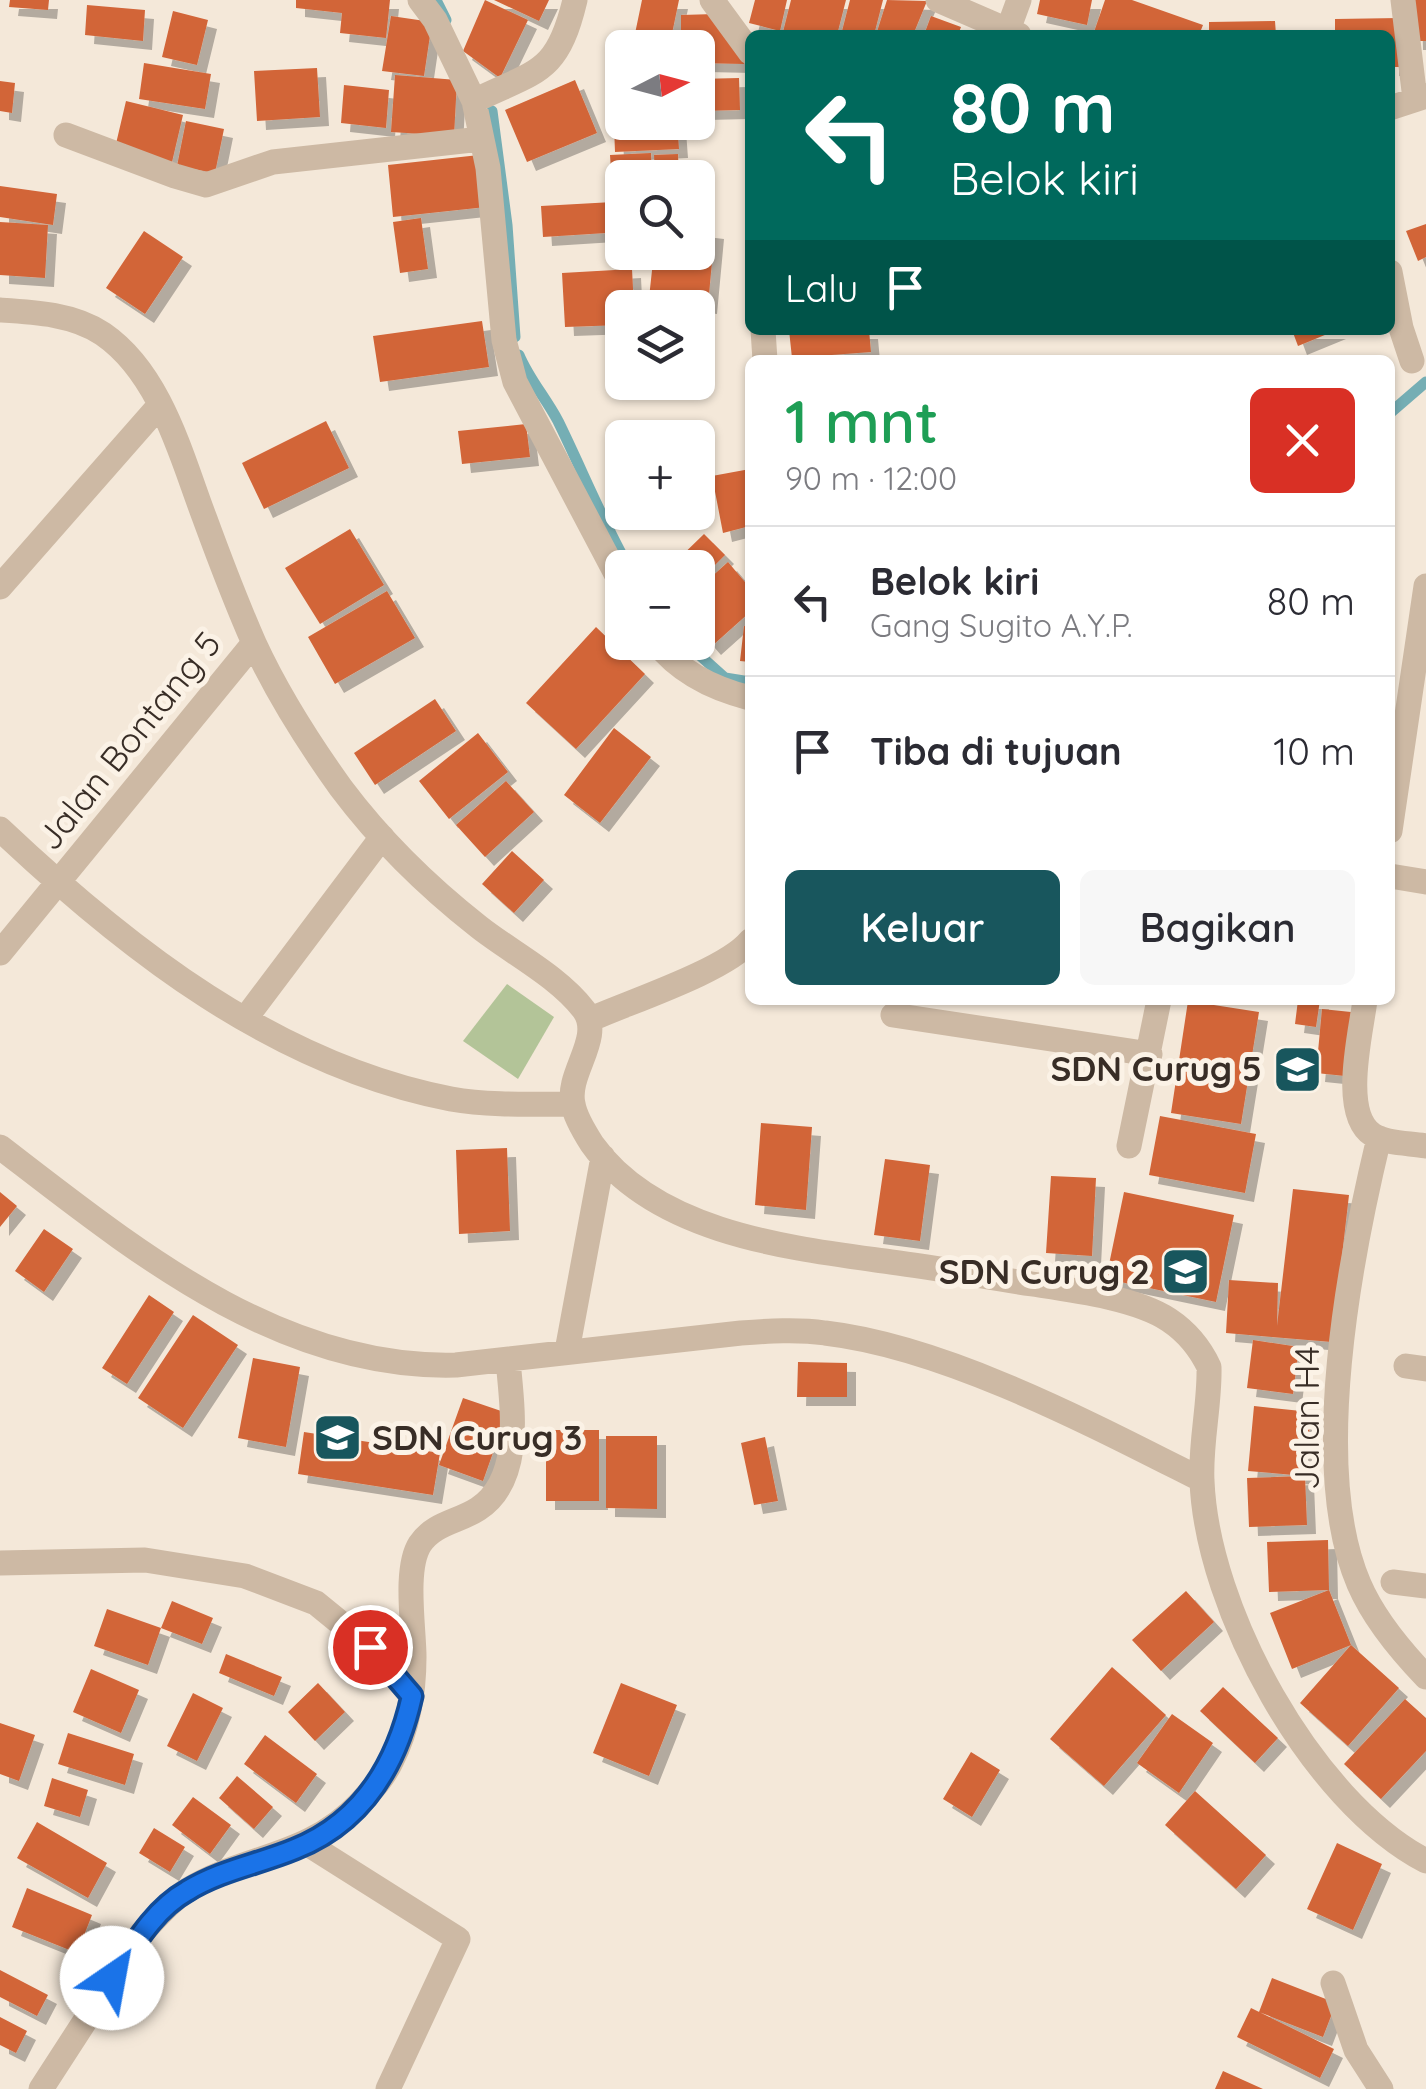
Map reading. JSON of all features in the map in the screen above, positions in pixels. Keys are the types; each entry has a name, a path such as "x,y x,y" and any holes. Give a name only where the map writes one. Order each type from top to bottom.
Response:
{"street":[{"path":"420,0 478,99 491,190 504,340 515,382 605,553"},
{"path":"478,99 544,69 565,38 575,0"},
{"path":"712,0 745,45"},
{"path":"938,0 1009,30"},
{"path":"1014,30 1019,0"},
{"path":"1402,0 1410,101"},
{"path":"66,135 206,184 273,162 482,139"},
{"path":"1395,297 1412,361"},
{"path":"0,310 66,318 102,333 137,365 159,406 254,642 302,731 345,793 382,837 477,926 558,986 589,1020 590,1034 572,1086 573,1104 590,1141 624,1177 698,1222 772,1243 826,1255 1049,1287 1132,1305 1166,1318 1202,1351 1209,1367 1202,1480 1221,1584 1249,1654 1314,1757 1361,1815 1385,1837 1426,1861"},
{"path":"0,587 159,406"},
{"path":"1395,805 1418,686 1426,586"},
{"name":"Jalan Bontang 5","path":"0,953 254,642"},
{"path":"670,660 689,673 745,696"},
{"path":"0,829 57,883 157,964 245,1019 374,1079 454,1100 573,1104"},
{"path":"245,1019 382,837"},
{"path":"1395,877 1426,882"},
{"path":"589,1020 713,968 745,945"},
{"path":"1129,1146 1158,1005"},
{"path":"1364,1005 1354,1090 1356,1109 1369,1133 1426,1146"},
{"path":"893,1015 1150,1054"},
{"name":"Jalan H4","path":"1379,1138 1338,1352 1340,1500 1348,1553 1360,1585 1405,1656 1426,1677"},
{"path":"0,1147 162,1266 253,1318 331,1348 417,1366 784,1330 826,1333 869,1342 993,1382 1202,1480"},
{"path":"568,1350 603,1157"},
{"path":"41,2089 142,1933 162,1911 185,1892 208,1881 306,1844 346,1817 391,1764 412,1696 413,1585 418,1546 433,1530 477,1510 493,1496 501,1480 508,1464 514,1416 508,1360"},
{"path":"0,1563 145,1560 244,1576 316,1603 370,1647 412,1696"},
{"path":"1393,1582 1426,1586"},
{"path":"306,1844 458,1938 388,2089"},
{"path":"1333,1983 1356,2050 1381,2089"}],"green space":[{"path":"507,984 554,1017 518,1079 463,1041"}],"building":[{"path":"10,0 49,0 48,10 9,7"},
{"path":"296,0 390,0 386,38 340,33 342,13 296,8"},
{"path":"485,0 528,20 500,78 463,51"},
{"path":"494,0 549,0 539,21"},
{"path":"642,0 679,0 673,30 636,30"},
{"path":"755,0 787,0 780,30 749,23"},
{"path":"791,0 846,0 838,30 784,30"},
{"path":"850,0 883,0 875,30 842,30"},
{"path":"887,0 927,1 915,30 878,30"},
{"path":"1040,0 1092,0 1087,25 1037,14"},
{"path":"1105,0 1132,0 1203,25 1201,30 1095,30"},
{"path":"1413,0 1426,0 1426,41 1414,41"},
{"path":"87,5 145,10 143,41 85,35"},
{"path":"173,11 208,20 197,65 162,57"},
{"path":"715,14 743,45 744,64 715,63 715,30 681,30 681,15"},
{"path":"391,16 432,22 424,76 382,71"},
{"path":"931,16 961,27 960,30 926,30"},
{"path":"1399,18 1401,67 1395,67 1395,30 1335,30 1335,19"},
{"path":"1275,21 1276,30 1209,30 1209,22"},
{"path":"144,63 211,74 205,109 139,99"},
{"path":"317,68 320,117 257,121 254,71"},
{"path":"395,75 457,80 454,136 391,132"},
{"path":"739,78 740,110 715,111 715,79"},
{"path":"575,80 597,133 527,162 505,110"},
{"path":"0,81 15,83 12,113 0,111"},
{"path":"344,85 389,90 386,128 341,123"},
{"path":"126,101 183,115 172,162 115,148"},
{"path":"186,121 224,129 215,173 177,166"},
{"path":"615,140 678,140 679,149 615,152"},
{"path":"651,153 651,160 610,160 610,155"},
{"path":"678,154 678,160 654,160 654,155"},
{"path":"479,155 486,207 393,217 388,165"},
{"path":"0,186 57,194 53,225 0,217"},
{"path":"605,202 605,233 543,237 541,206"},
{"path":"421,218 428,269 400,273 393,222"},
{"path":"0,222 48,225 45,278 0,275"},
{"path":"1426,224 1426,257 1418,261 1406,231"},
{"path":"144,231 183,257 145,314 106,288"},
{"path":"632,270 633,290 605,290 605,326 565,327 562,273"},
{"path":"652,270 711,270 709,290 650,290"},
{"path":"482,321 489,367 380,382 373,336"},
{"path":"790,335 869,335 871,352 792,355"},
{"path":"1294,335 1325,335 1298,346"},
{"path":"326,421 349,468 264,509 242,463"},
{"path":"526,424 530,457 462,464 458,431"},
{"path":"745,470 745,527 723,533 715,475"},
{"path":"350,529 384,585 320,624 285,568"},
{"path":"704,534 725,555 715,565 715,550 688,550"},
{"path":"728,562 745,582 745,616 715,643 715,574"},
{"path":"387,591 415,638 335,684 308,637"},
{"path":"744,626 745,662 740,661"},
{"path":"596,627 605,636 605,660 630,660 645,674 576,749 526,703"},
{"path":"435,699 456,731 375,785 354,753"},
{"path":"614,728 651,757 600,823 564,795"},
{"path":"478,733 508,772 449,819 419,781"},
{"path":"506,781 534,812 485,857 456,825"},
{"path":"512,851 544,880 514,913 482,884"},
{"path":"1187,1005 1259,1012 1241,1124 1171,1113"},
{"path":"1297,1005 1319,1005 1316,1027 1295,1024"},
{"path":"1322,1009 1351,1012 1345,1076 1316,1073"},
{"path":"1160,1116 1256,1134 1245,1193 1149,1175"},
{"path":"761,1123 812,1127 806,1210 755,1205"},
{"path":"507,1148 510,1231 459,1234 456,1150"},
{"path":"885,1159 930,1165 920,1241 874,1235"},
{"path":"1051,1176 1096,1178 1092,1256 1046,1253"},
{"path":"1293,1189 1349,1195 1332,1342 1226,1333 1229,1280 1278,1283 1277,1326"},
{"path":"0,1192 17,1206 0,1227"},
{"path":"1124,1192 1234,1215 1216,1302 1106,1279"},
{"path":"44,1229 73,1249 44,1292 15,1271"},
{"path":"149,1295 174,1312 127,1384 102,1368"},
{"path":"193,1315 238,1345 183,1428 138,1398"},
{"path":"1253,1340 1299,1347 1293,1394 1247,1388"},
{"path":"253,1358 300,1367 286,1447 238,1438"},
{"path":"798,1362 847,1363 847,1397 797,1397"},
{"path":"463,1398 507,1413 483,1481 439,1465"},
{"path":"1254,1406 1311,1412 1305,1476 1248,1471"},
{"path":"546,1430 599,1430 599,1501 546,1501"},
{"path":"304,1432 440,1453 433,1495 298,1474"},
{"path":"606,1436 657,1436 657,1509 606,1508"},
{"path":"765,1437 778,1501 754,1505 741,1443"},
{"path":"1305,1476 1307,1525 1249,1527 1247,1478"},
{"path":"1328,1540 1329,1590 1269,1592 1267,1542"},
{"path":"1329,1590 1351,1645 1292,1669 1270,1613"},
{"path":"1186,1591 1214,1622 1161,1671 1132,1640"},
{"path":"172,1601 213,1618 202,1644 161,1628"},
{"path":"107,1609 161,1628 148,1665 94,1646"},
{"path":"1351,1645 1399,1688 1348,1746 1300,1703"},
{"path":"226,1654 282,1677 274,1696 219,1673"},
{"path":"1112,1667 1166,1715 1104,1786 1050,1739"},
{"path":"91,1669 139,1690 121,1733 73,1712"},
{"path":"318,1683 345,1712 315,1741 288,1712"},
{"path":"621,1683 677,1705 649,1776 593,1753"},
{"path":"1223,1687 1278,1738 1255,1763 1200,1711"},
{"path":"193,1693 223,1708 197,1761 167,1746"},
{"path":"1405,1699 1426,1718 1426,1751 1381,1799 1344,1764"},
{"path":"1172,1714 1213,1743 1179,1793 1137,1763"},
{"path":"0,1723 35,1735 19,1781 0,1774"},
{"path":"68,1733 134,1754 125,1785 58,1764"},
{"path":"265,1735 317,1774 296,1803 244,1764"},
{"path":"971,1752 1000,1770 972,1817 943,1799"},
{"path":"237,1776 273,1807 254,1829 219,1798"},
{"path":"52,1778 88,1790 80,1817 44,1806"},
{"path":"1195,1791 1266,1855 1236,1889 1165,1825"},
{"path":"193,1797 231,1825 210,1854 172,1825"},
{"path":"37,1822 107,1863 88,1898 17,1858"},
{"path":"154,1828 185,1847 170,1872 139,1853"},
{"path":"1337,1843 1382,1864 1353,1930 1307,1909"},
{"path":"27,1888 92,1915 77,1953 12,1927"},
{"path":"0,1970 48,1995 37,2016 0,1997"},
{"path":"1272,1978 1336,2003 1323,2037 1259,2012"},
{"path":"1251,2008 1334,2049 1320,2078 1237,2037"},
{"path":"0,2017 27,2031 16,2053 0,2045"},
{"path":"1223,2071 1263,2089 1215,2089"}],"waterway":[{"path":"436,0 446,20"},
{"path":"492,111 507,225 515,337"},
{"path":"519,355 558,421 620,550"},
{"path":"1395,409 1426,382"},
{"path":"705,660 725,678 745,681"}],"place":[{"name":"SDN Curug 5","path":"1297,1069"},
{"name":"SDN Curug 2","path":"1185,1272"},
{"name":"SDN Curug 3","path":"337,1438"}],"route":[{"path":"112,1978 142,1933 185,1892 322,1836 371,1791 391,1764 412,1696 370,1647"}]}
